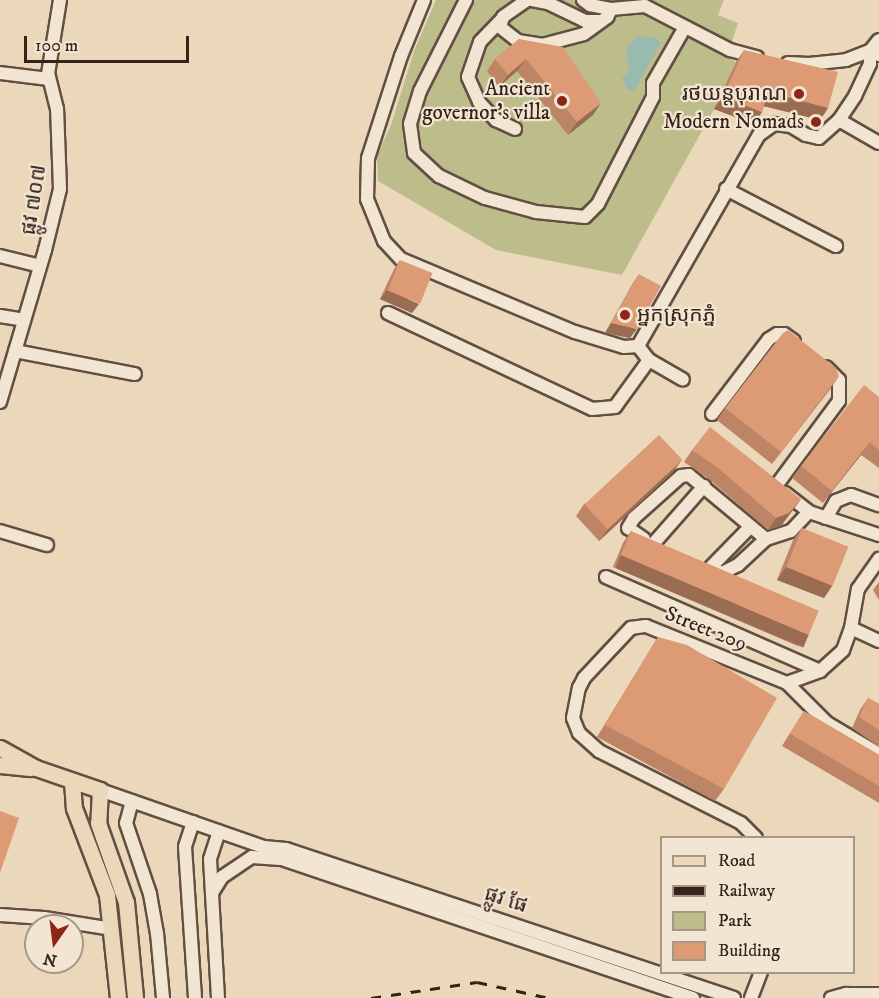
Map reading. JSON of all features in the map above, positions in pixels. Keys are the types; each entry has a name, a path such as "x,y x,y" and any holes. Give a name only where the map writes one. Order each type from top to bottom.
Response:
{"main road":[{"name":"ផ្លូវ ផែ","path":"0,748 36,768 100,790"},
{"name":"ផ្លូវ ផែ","path":"0,765 36,768"},
{"path":"72,781 74,808 107,895 118,998"},
{"path":"100,790 98,823 126,902 135,998"}],"street":[{"name":"ផ្លូវ ៧០៧","path":"0,402 3,383 15,351 57,202 61,175 57,109 49,79 60,0"},
{"path":"424,0 393,78 368,158 367,200 384,241 401,259 575,332 624,347 638,346"},
{"path":"466,0 420,91 411,124 414,153 439,176 485,198 536,212 585,217 598,204 653,97 653,83 686,27"},
{"path":"515,129 496,120 479,102 468,77 480,42 503,17 528,0"},
{"path":"532,0 548,3 585,21 599,21"},
{"path":"583,0 590,5 611,9 645,6 730,50 773,61 809,64 846,60 875,53"},
{"path":"503,17 501,27 508,35 518,41 542,45 584,34 607,17 611,9"},
{"path":"638,346 759,135 774,124 791,126 807,135 819,138 838,120 863,81 879,40"},
{"path":"0,73 49,79"},
{"path":"838,120 879,143"},
{"path":"726,189 836,246"},
{"path":"0,256 40,266"},
{"path":"388,313 592,409 615,407 650,360"},
{"path":"0,316 24,320"},
{"path":"712,414 769,339 777,334 784,334 803,346"},
{"path":"638,346 650,360 683,380"},
{"path":"15,351 135,374"},
{"path":"817,358 839,380 839,401 772,483 809,513 879,535"},
{"path":"704,486 658,546 636,536 628,528 634,518 681,476 689,475 704,486 766,539"},
{"path":"826,518 836,501 851,495 879,505"},
{"path":"750,527 706,566 722,573 738,565 766,539 791,531 809,513"},
{"path":"0,531 47,544"},
{"path":"879,559 858,590 851,628 843,651 820,671 787,683 827,723 879,754"},
{"path":"606,578 820,671"},
{"name":"Street 209","path":"755,836 741,823 588,743 575,727 573,708 584,678 631,628 639,626 646,626 676,637 787,683"},
{"path":"851,628 879,641"},
{"name":"ផ្លូវ ផែ","path":"100,790 264,847 286,849 660,973"},
{"path":"132,801 126,823 150,894 158,933 163,998"},
{"path":"193,822 185,847 195,998"},
{"path":"218,998 210,860 219,831"},
{"name":"ផ្លូវ ផែ","path":"264,847 282,860 693,998"},
{"path":"212,892 222,877 252,857 282,860"},
{"path":"0,915 44,918 112,929"},
{"name":"ផ្លូវ ផែ","path":"662,974 734,998"},
{"path":"751,998 759,974"},
{"path":"831,998 846,994 879,994"}],"green space":[{"path":"436,0 724,0 718,15 738,23 727,57 736,62 714,109 622,275 496,250 378,181 377,155 391,125 414,51"}],"water":[{"path":"638,36 655,38 661,43 634,91 627,89 622,78 629,70 626,49"}],"building":[{"path":"519,39 563,47 601,103 577,122 526,59 508,75 495,59"},
{"path":"744,50 838,72 828,108 768,92 762,112 723,97"},
{"path":"400,260 432,273 420,304 388,291"},
{"path":"639,274 661,286 637,329 611,323"},
{"path":"788,330 836,368 839,376 781,452 725,408 783,333"},
{"path":"864,385 879,397 879,450 870,442 832,491 801,466"},
{"path":"710,427 801,499 789,513 776,518 717,467 692,450"},
{"path":"659,435 682,460 608,529 584,505"},
{"path":"802,528 848,547 833,586 786,567"},
{"path":"631,531 819,611 809,635 621,555"},
{"path":"658,637 687,645 777,698 724,789 605,725"},
{"path":"868,698 879,704 879,730 859,717"},
{"path":"804,711 879,755 879,786 790,734"},
{"path":"0,811 19,818 0,873"}],"railway":[{"path":"371,998 477,982 549,998"}],"place":[{"name":"រថយន្តបុរាណ","path":"799,94"},
{"name":"Ancient governor's villa","path":"562,101"},
{"name":"Modern Nomads","path":"816,122"},
{"name":"អ្នកស្រុកភ្នំ","path":"625,315"}]}
